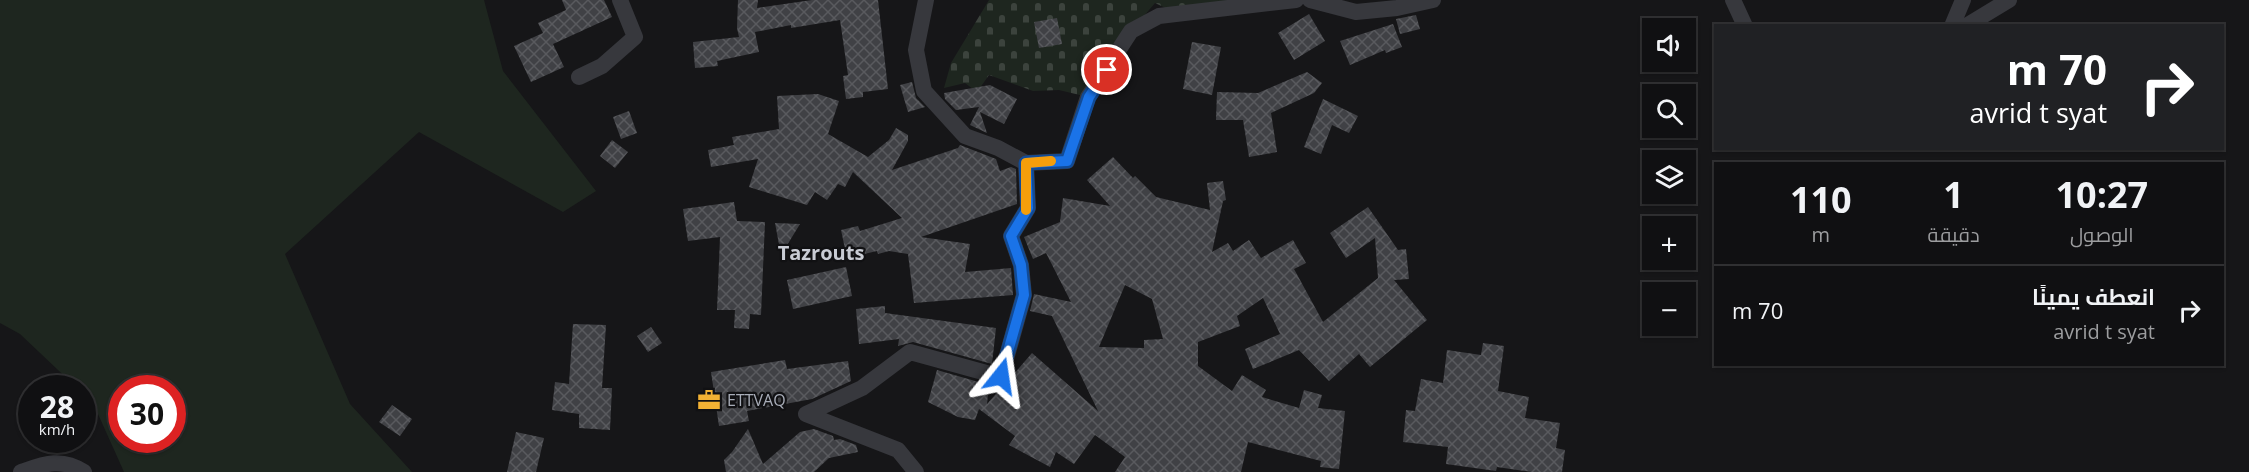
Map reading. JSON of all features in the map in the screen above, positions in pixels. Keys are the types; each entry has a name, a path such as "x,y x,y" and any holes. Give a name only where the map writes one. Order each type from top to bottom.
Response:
{"street":[{"path":"579,77 602,66 635,37 620,0"},
{"path":"926,0 916,50 924,91 965,136 998,148 1026,163 1067,161 1089,97 1131,31 1159,16 1296,0"},
{"path":"1310,0 1356,12 1397,8 1433,0"},
{"path":"1733,0 1744,24"},
{"path":"1953,24 1963,0"},
{"path":"1969,24 2009,0"},
{"path":"916,472 898,450 806,414 862,388 910,352 1001,376 1024,295 1021,265 1011,236 1028,208 1026,163"},
{"path":"21,472 52,462 76,466 84,472"}],"green space":[{"path":"0,0 484,0 503,71 596,191 563,212 419,132 285,254 350,404 412,472 124,472 115,453 186,453 186,375 108,375 108,436 96,409 96,375 63,375 20,334 0,323"},
{"path":"989,0 1296,0 1176,13 1155,3 1131,31 1088,97 1059,90 1033,91 989,75 977,92 965,83 944,88 951,63"}],"building":[{"path":"562,0 604,0 612,17 553,44 564,67 531,82 514,46 543,33 538,23 566,10"},
{"path":"738,0 758,0 757,8 812,0 878,0 888,89 863,92 863,97 846,99 843,76 848,75 840,20 791,28 791,25 755,32 759,52 717,61 718,66 695,68 693,42 739,37"},
{"path":"1309,14 1325,41 1294,60 1278,33"},
{"path":"1416,15 1420,29 1400,34 1396,19"},
{"path":"1057,18 1062,44 1039,48 1034,22"},
{"path":"1393,24 1402,47 1386,53 1385,50 1350,65 1340,41"},
{"path":"1192,42 1221,47 1212,95 1183,89"},
{"path":"1307,72 1322,83 1314,93 1271,113 1277,152 1249,157 1243,120 1216,120 1217,92 1258,93"},
{"path":"912,82 916,98 925,107 908,112 900,85"},
{"path":"990,85 1017,99 1004,124 980,112 987,133 970,125 979,107 956,110 945,99 944,93"},
{"path":"818,94 839,101 828,134 868,157 889,140 896,128 908,135 908,141 892,170 958,148 960,145 996,159 1000,171 1011,167 1016,169 1017,204 921,237 970,244 965,272 1011,268 1013,295 914,303 908,254 889,251 878,254 877,251 847,258 841,230 858,226 860,231 902,218 853,172 845,187 838,184 827,200 815,192 807,205 749,187 758,159 711,167 708,150 734,145 732,137 779,129 777,96"},
{"path":"1323,99 1358,116 1349,133 1332,125 1321,154 1304,147"},
{"path":"629,111 637,133 621,139 613,117"},
{"path":"612,140 628,152 615,168 600,156"},
{"path":"1113,157 1156,197 1210,210 1207,183 1223,181 1226,200 1223,201 1212,252 1228,243 1233,251 1249,240 1261,258 1293,240 1306,263 1294,269 1323,322 1378,278 1375,238 1346,258 1330,233 1368,207 1398,250 1406,249 1409,279 1394,280 1427,320 1370,367 1359,354 1329,381 1299,350 1253,369 1245,349 1280,334 1263,298 1237,316 1240,326 1198,342 1198,366 1232,391 1242,375 1266,390 1262,397 1299,408 1304,390 1322,395 1318,408 1345,411 1339,469 1320,467 1321,461 1248,442 1241,472 1115,472 1125,457 1095,435 1074,464 1056,452 1050,467 1009,445 1015,436 979,409 975,420 958,417 928,402 937,370 989,385 987,404 1002,387 1009,384 1013,375 1032,353 1098,411 1052,316 1030,311 1034,294 1071,302 1046,253 1033,259 1024,237 1060,222 1063,198 1110,206 1087,180","holes":["1125,285 1152,299 1163,339 1144,340 1144,348 1099,347"]},
{"path":"734,202 737,221 765,222 761,315 750,314 749,329 734,328 735,310 717,310 720,237 688,241 683,209"},
{"path":"775,223 800,224 781,255"},
{"path":"846,267 852,296 793,309 787,280"},
{"path":"885,306 885,313 996,328 992,364 913,342 898,346 899,339 859,344 856,309"},
{"path":"573,324 606,325 602,388 612,388 610,430 579,428 579,414 552,410 555,382 569,384"},
{"path":"651,327 662,343 648,352 637,336"},
{"path":"1483,343 1504,346 1498,391 1529,397 1525,418 1560,423 1556,448 1565,450 1562,472 1532,472 1497,467 1496,471 1446,464 1448,447 1403,442 1406,410 1415,411 1421,379 1443,383 1447,350 1481,355"},
{"path":"785,360 787,369 848,361 851,381 812,399 747,411 749,421 719,426 711,372"},
{"path":"392,405 412,419 400,436 379,422"},
{"path":"748,429 763,464 800,432 814,429 833,436 834,440 840,439 856,445 858,452 829,458 814,472 726,472 724,460"},
{"path":"516,432 544,438 536,472 507,472"}],"slow traffic":[{"path":"1026,210 1028,208 1026,163 1051,161"}],"place":[{"name":"ETTVAQ","path":"709,400"}],"district":[{"name":"Tazrouts","path":"821,253"}],"route":[{"path":"1001,376 1024,295 1021,265 1011,236 1028,208 1026,163 1067,161 1089,97 1107,70"}]}
